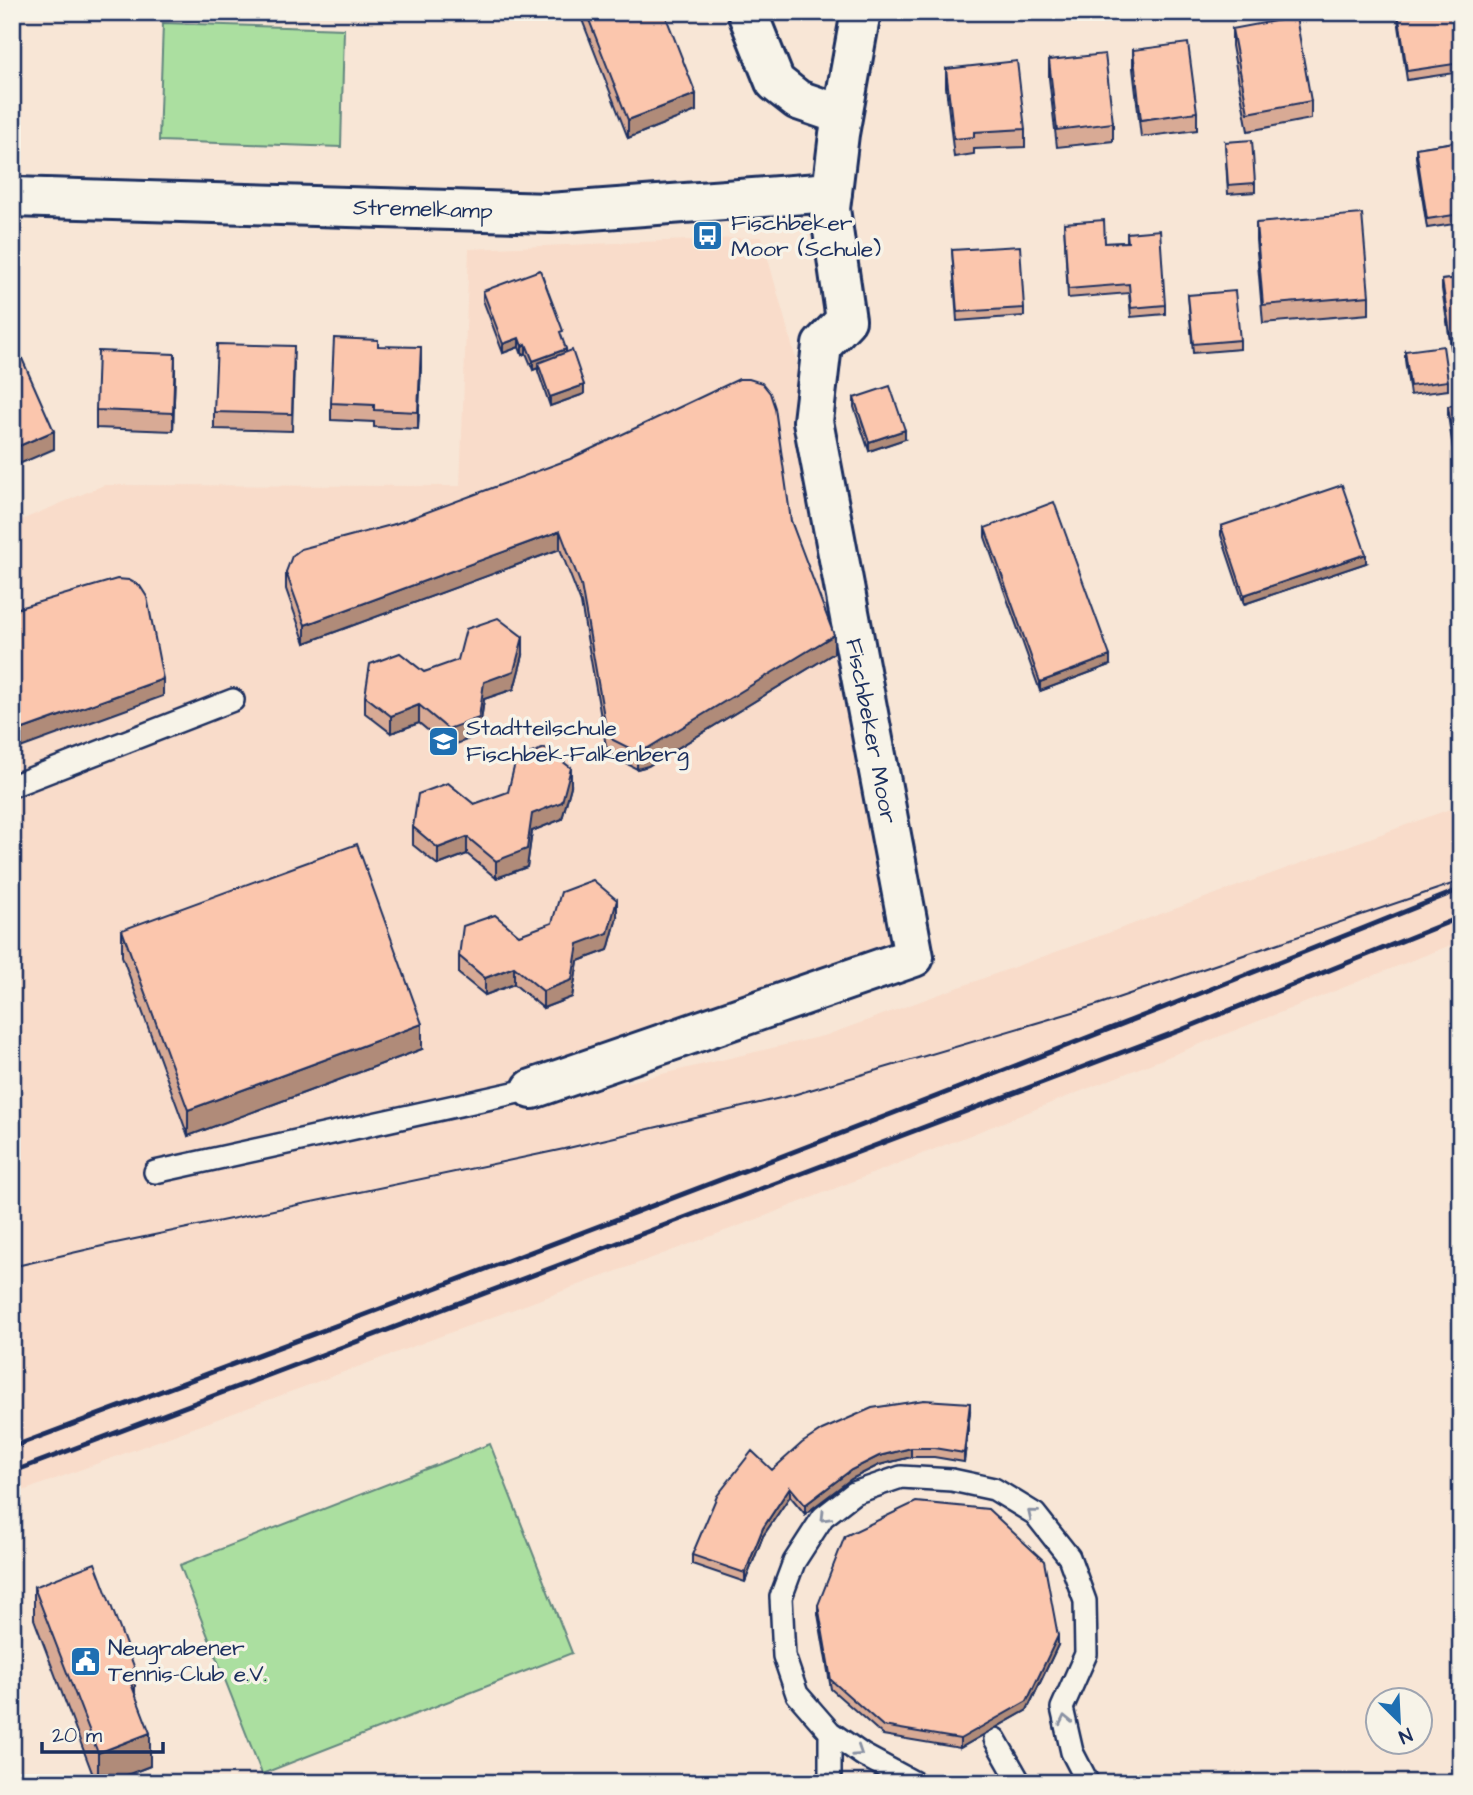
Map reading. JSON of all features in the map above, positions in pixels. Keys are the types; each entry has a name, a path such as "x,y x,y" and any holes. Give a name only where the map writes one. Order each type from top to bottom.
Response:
{"street":[{"path":"747,12 775,82 798,100 842,115"},
{"name":"Fischbeker Moor","path":"531,1089 914,957 813,421 822,345 846,320 830,209 842,115 861,12"},
{"name":"Stremelkamp","path":"12,197 550,213 832,192"}],"lane":[{"path":"12,786 233,699"},
{"path":"155,1172 531,1089"},
{"path":"915,1783 863,1755 830,1732 797,1694 783,1656 781,1597 794,1562 823,1517 854,1493 901,1477 952,1480 994,1489 1035,1514 1069,1557 1085,1601 1086,1654 1062,1708 1072,1752 1088,1783"},
{"path":"830,1732 830,1783"},
{"path":"995,1739 1020,1783"}],"shaded area":[{"name":"Stadtteilschule Fischbek-Falkenberg","path":"762,237 813,421 914,957 527,1106 827,1035 1461,805 1461,941 760,1218 12,1495 12,524 104,485 460,486 469,249"}],"green space":[{"path":"163,23 344,29 341,147 159,141"},
{"path":"490,1444 572,1653 262,1774 180,1565"}],"building":[{"path":"586,12 664,12 696,94 628,120"},
{"path":"1398,12 1461,12 1461,63 1407,71"},
{"path":"1296,17 1311,101 1248,113 1232,29"},
{"path":"1188,43 1197,112 1141,120 1133,50"},
{"path":"1105,54 1113,123 1057,130 1049,60"},
{"path":"1017,61 1025,129 974,132 974,137 954,139 946,69"},
{"path":"1252,140 1255,183 1228,185 1225,142"},
{"path":"1461,141 1461,214 1427,219 1416,148"},
{"path":"1362,214 1369,296 1263,305 1256,223"},
{"path":"1104,220 1105,243 1128,242 1127,233 1160,230 1165,305 1131,308 1129,284 1068,289 1064,223"},
{"path":"1020,246 1024,308 957,312 952,250"},
{"path":"540,270 563,331 560,332 566,349 533,361 526,344 522,346 519,338 503,344 483,291"},
{"path":"1461,278 1461,351 1453,352 1442,280"},
{"path":"1235,291 1240,340 1193,344 1188,295"},
{"path":"12,336 54,431 12,449"},
{"path":"334,338 378,340 378,346 421,347 418,412 374,410 374,405 331,403"},
{"path":"217,344 294,346 292,414 214,412"},
{"path":"1443,346 1448,381 1410,386 1405,351"},
{"path":"572,350 584,385 550,397 538,363"},
{"path":"98,351 175,354 173,413 96,410"},
{"path":"739,379 762,383 770,393 775,408 791,521 834,635 648,748 637,752 613,740 606,728 581,585 560,531 305,625 286,572 292,556 301,549 395,524 570,459"},
{"path":"890,386 905,430 869,442 854,398"},
{"path":"1461,404 1461,480 1459,480 1448,406"},
{"path":"1342,485 1366,554 1244,595 1221,526"},
{"path":"1054,502 1110,656 1040,682 985,528"},
{"path":"117,579 129,580 140,586 147,597 163,679 12,733 12,610"},
{"path":"498,618 523,637 514,671 484,682 479,718 448,729 419,705 391,716 365,696 370,664 400,653 424,672 458,660 466,629"},
{"path":"545,748 571,768 562,802 532,814 527,849 496,861 467,837 438,848 413,827 418,794 448,783 474,804 508,792 516,759"},
{"path":"357,844 422,1024 188,1110 122,930"},
{"path":"593,880 617,900 608,933 578,944 572,980 543,991 514,967 485,978 459,956 463,926 495,915 519,935 552,923 561,892"},
{"path":"924,1400 970,1403 964,1453 934,1448 911,1448 879,1456 851,1470 805,1505 790,1487 763,1528 745,1573 692,1555 717,1496 752,1451 772,1470 802,1443 822,1430 872,1408"},
{"path":"916,1502 988,1509 1044,1561 1058,1636 1027,1701 960,1739 883,1726 831,1680 818,1605 845,1536"},
{"name":"Neugrabener Tennis-Club e.V.","path":"95,1563 135,1669 127,1673 150,1733 98,1753 34,1587"}],"tram line":[{"path":"12,1267 564,1149 793,1095 1097,1005 1461,881"}],"railway":[{"path":"12,1447 738,1173 1461,889"},
{"path":"12,1472 1181,1030 1461,917"}],"place":[{"name":"Fischbeker Moor (Schule)","path":"708,236"},
{"name":"Stadtteilschule Fischbek-Falkenberg","path":"443,741"},
{"name":"Neugrabener Tennis-Club e.V.","path":"85,1661"}]}
